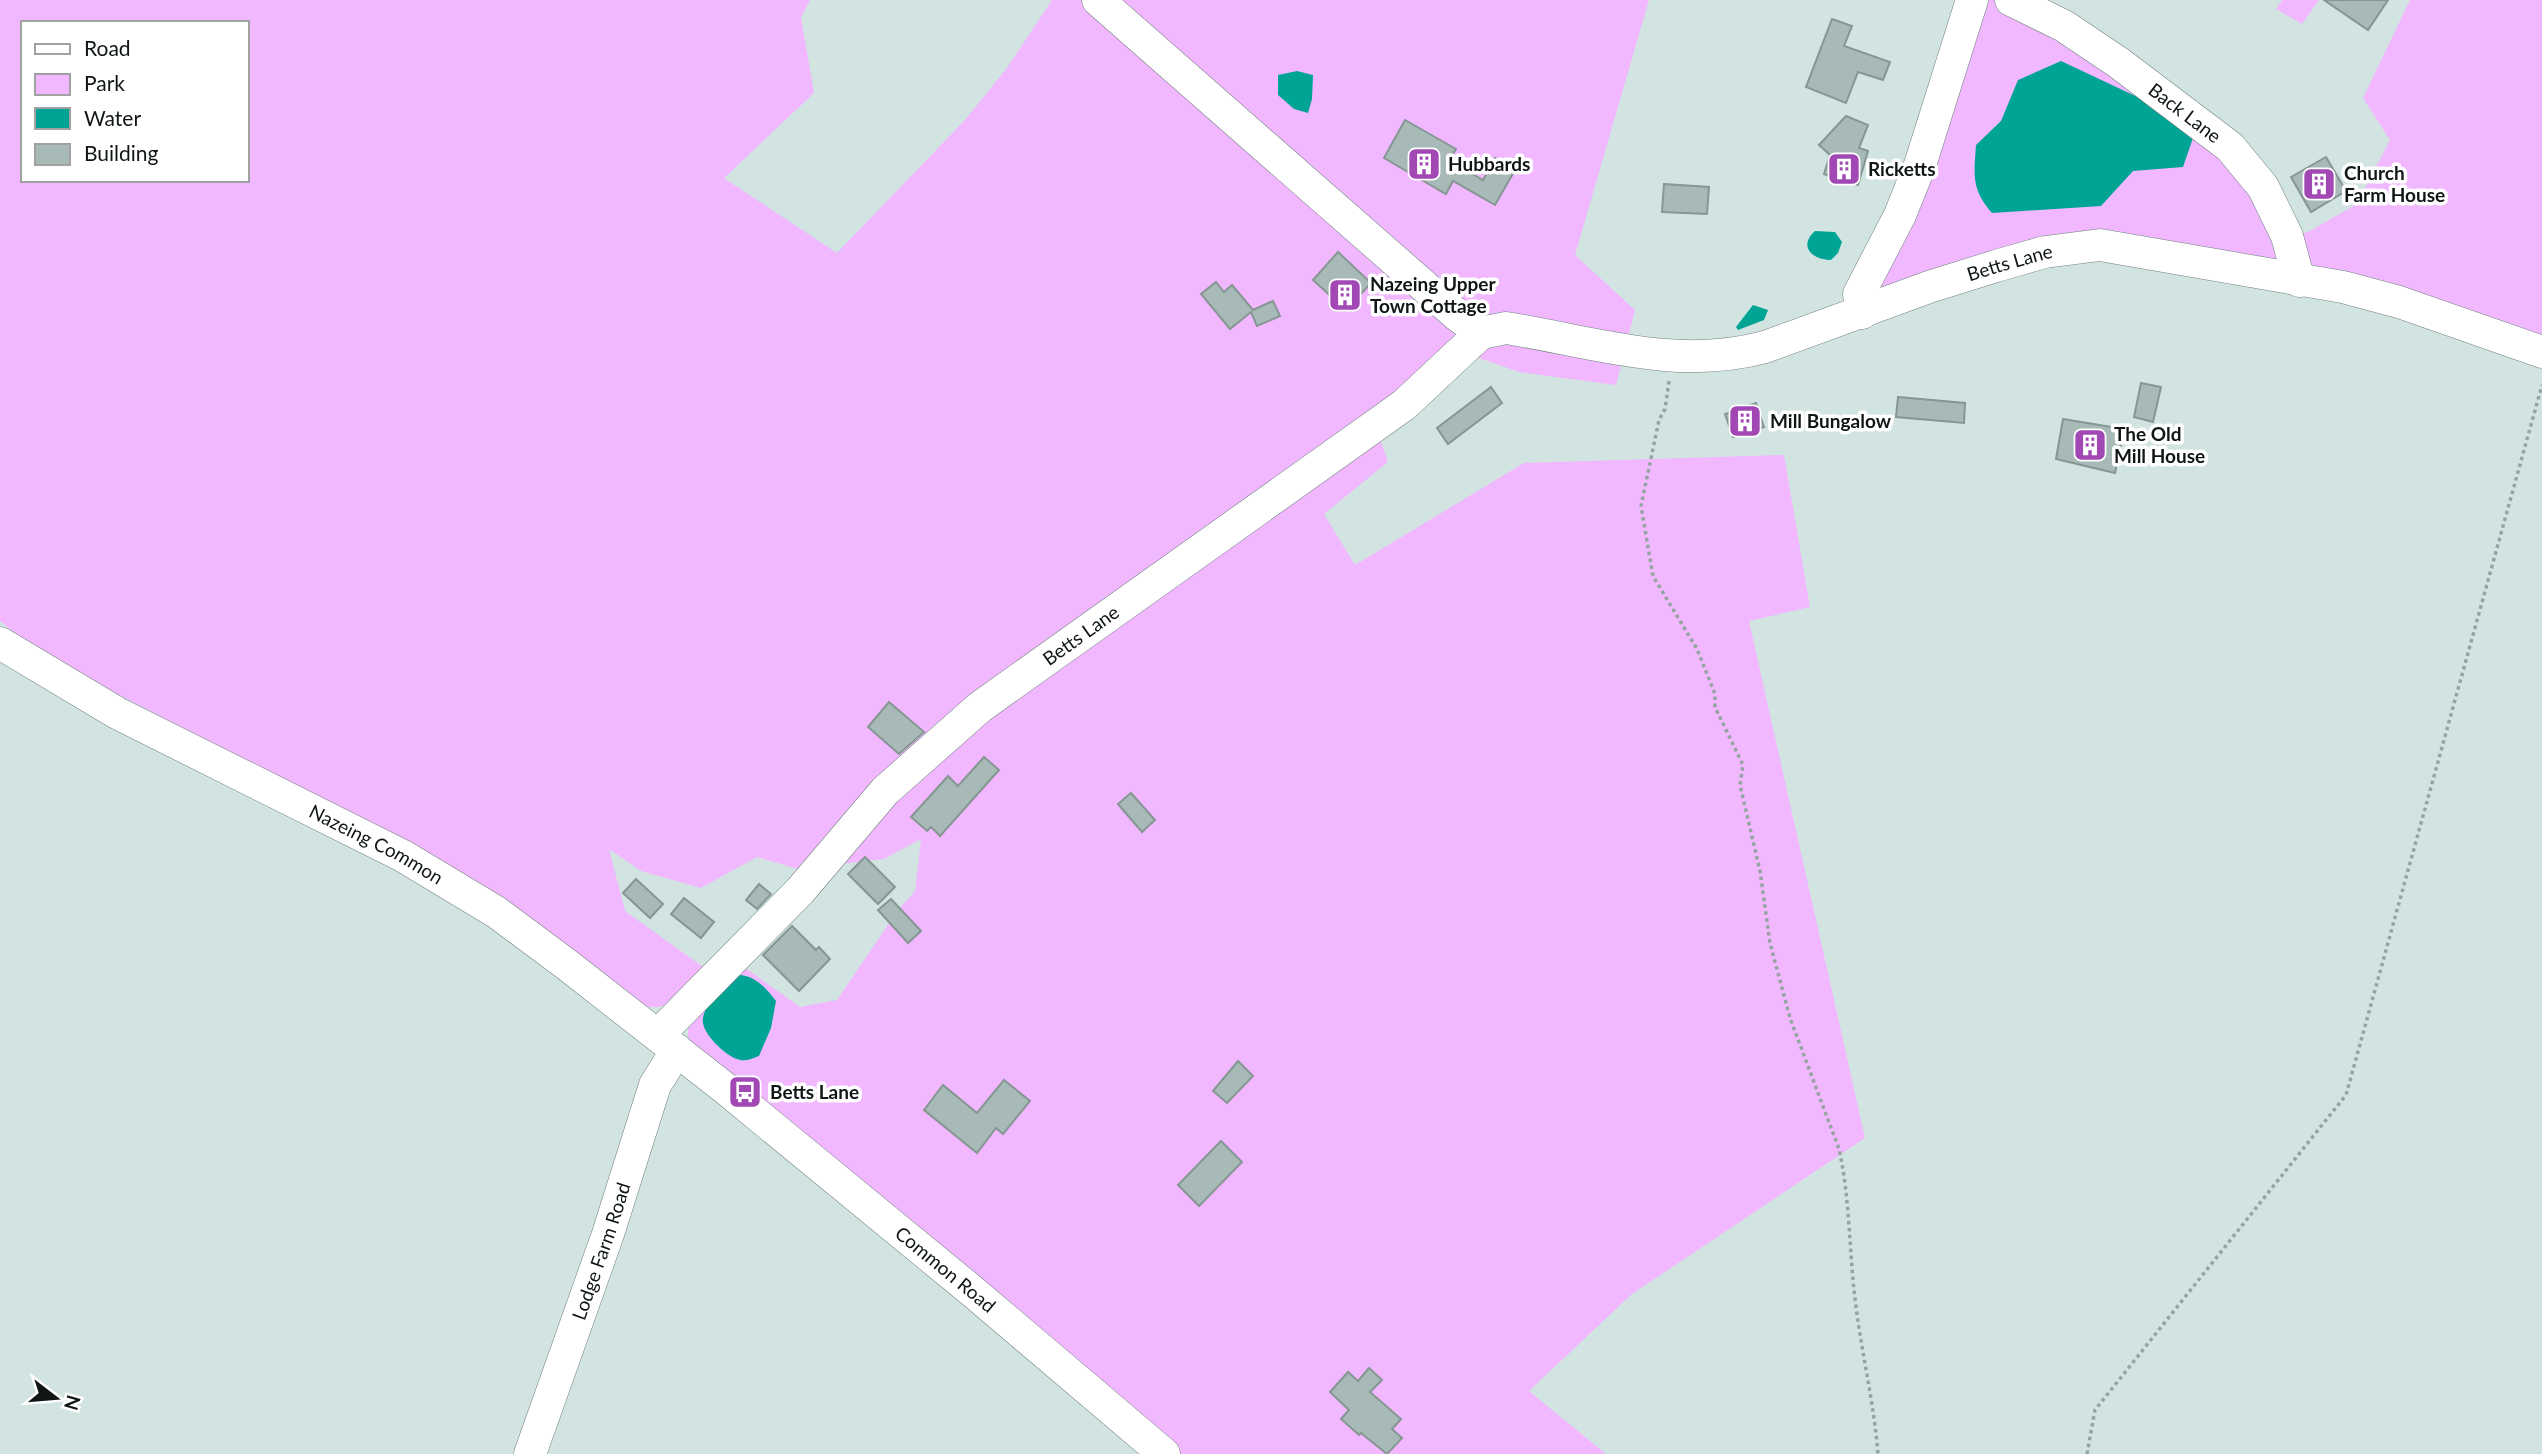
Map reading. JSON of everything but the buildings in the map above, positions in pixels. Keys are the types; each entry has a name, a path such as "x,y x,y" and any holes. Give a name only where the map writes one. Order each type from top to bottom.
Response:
{"street":[{"path":"1098,0 1457,315 1481,332"},
{"path":"1862,313 1859,294 1894,228 1920,165 1972,0"},
{"name":"Back Lane","path":"2011,0 2064,26 2119,63 2230,147 2263,187 2287,236 2299,281"},
{"name":"Betts Lane","path":"668,1042 885,791 980,707 1404,405 1481,332 1507,328 1651,355 1714,357 1739,354 1862,313 1929,287 2009,262 2045,252 2100,245 2343,287 2399,302 2542,352"},
{"name":"Nazeing Common","path":"0,643 117,713 403,856 496,912 726,1089"},
{"name":"Lodge Farm Road","path":"530,1454 608,1234 668,1042"},
{"name":"Common Road","path":"726,1089 972,1291 1164,1454"}],"path":[{"path":"1651,355 1669,382 1641,506 1653,576 1697,649 1715,694 1715,707 1743,765 1740,785 1759,871 1770,943 1790,1018 1839,1149 1852,1271 1878,1454"},
{"path":"2087,1454 2095,1410 2346,1095 2542,385"}],"green space":[{"path":"0,0 810,0 801,17 814,93 724,178 837,253 965,120 1007,68 1052,0 1649,0 1575,255 1635,310 1616,385 1519,372 1445,346 1372,414 1388,462 1324,514 1355,565 1524,463 1784,455 1810,607 1749,621 1865,1138 1632,1294 1529,1391 1606,1454 1181,1454 688,1040 690,1020 741,965 800,1007 837,1000 898,910 915,891 921,839 884,859 798,869 757,857 701,888 641,871 609,849 625,911 706,969 686,991 671,1002 663,1006 644,1006 375,827 94,682 16,634 0,621"},
{"path":"1965,0 2035,0 2204,120 2287,236 2308,232 2357,204 2390,140 2363,98 2410,0 2542,0 2542,352 2509,339 2100,245 1862,313"},
{"path":"2282,0 2319,0 2302,24 2276,9"}],"water":[{"path":"2061,61 2146,101 2193,138 2183,167 2133,171 2101,206 1992,213 1980,196 1975,181 1976,145 2001,121 2018,80"},
{"path":"1297,71 1313,75 1312,99 1308,113 1294,109 1278,95 1278,75"},
{"path":"1815,231 1835,232 1842,242 1838,253 1831,260 1818,258 1809,251 1808,242"},
{"path":"1753,305 1768,310 1764,320 1738,330 1736,327"},
{"path":"737,975 754,980 776,1001 771,1028 759,1056 745,1060 732,1057 720,1048 703,1024 708,1006"}],"place":[{"name":"Hubbards","path":"1424,164"},
{"name":"Ricketts","path":"1844,169"},
{"name":"Church Farm House","path":"2319,184"},
{"name":"Nazeing Upper Town Cottage","path":"1345,295"},
{"name":"Mill Bungalow","path":"1745,421"},
{"name":"The Old Mill House","path":"2090,445"},
{"name":"Betts Lane","path":"745,1092"}]}
